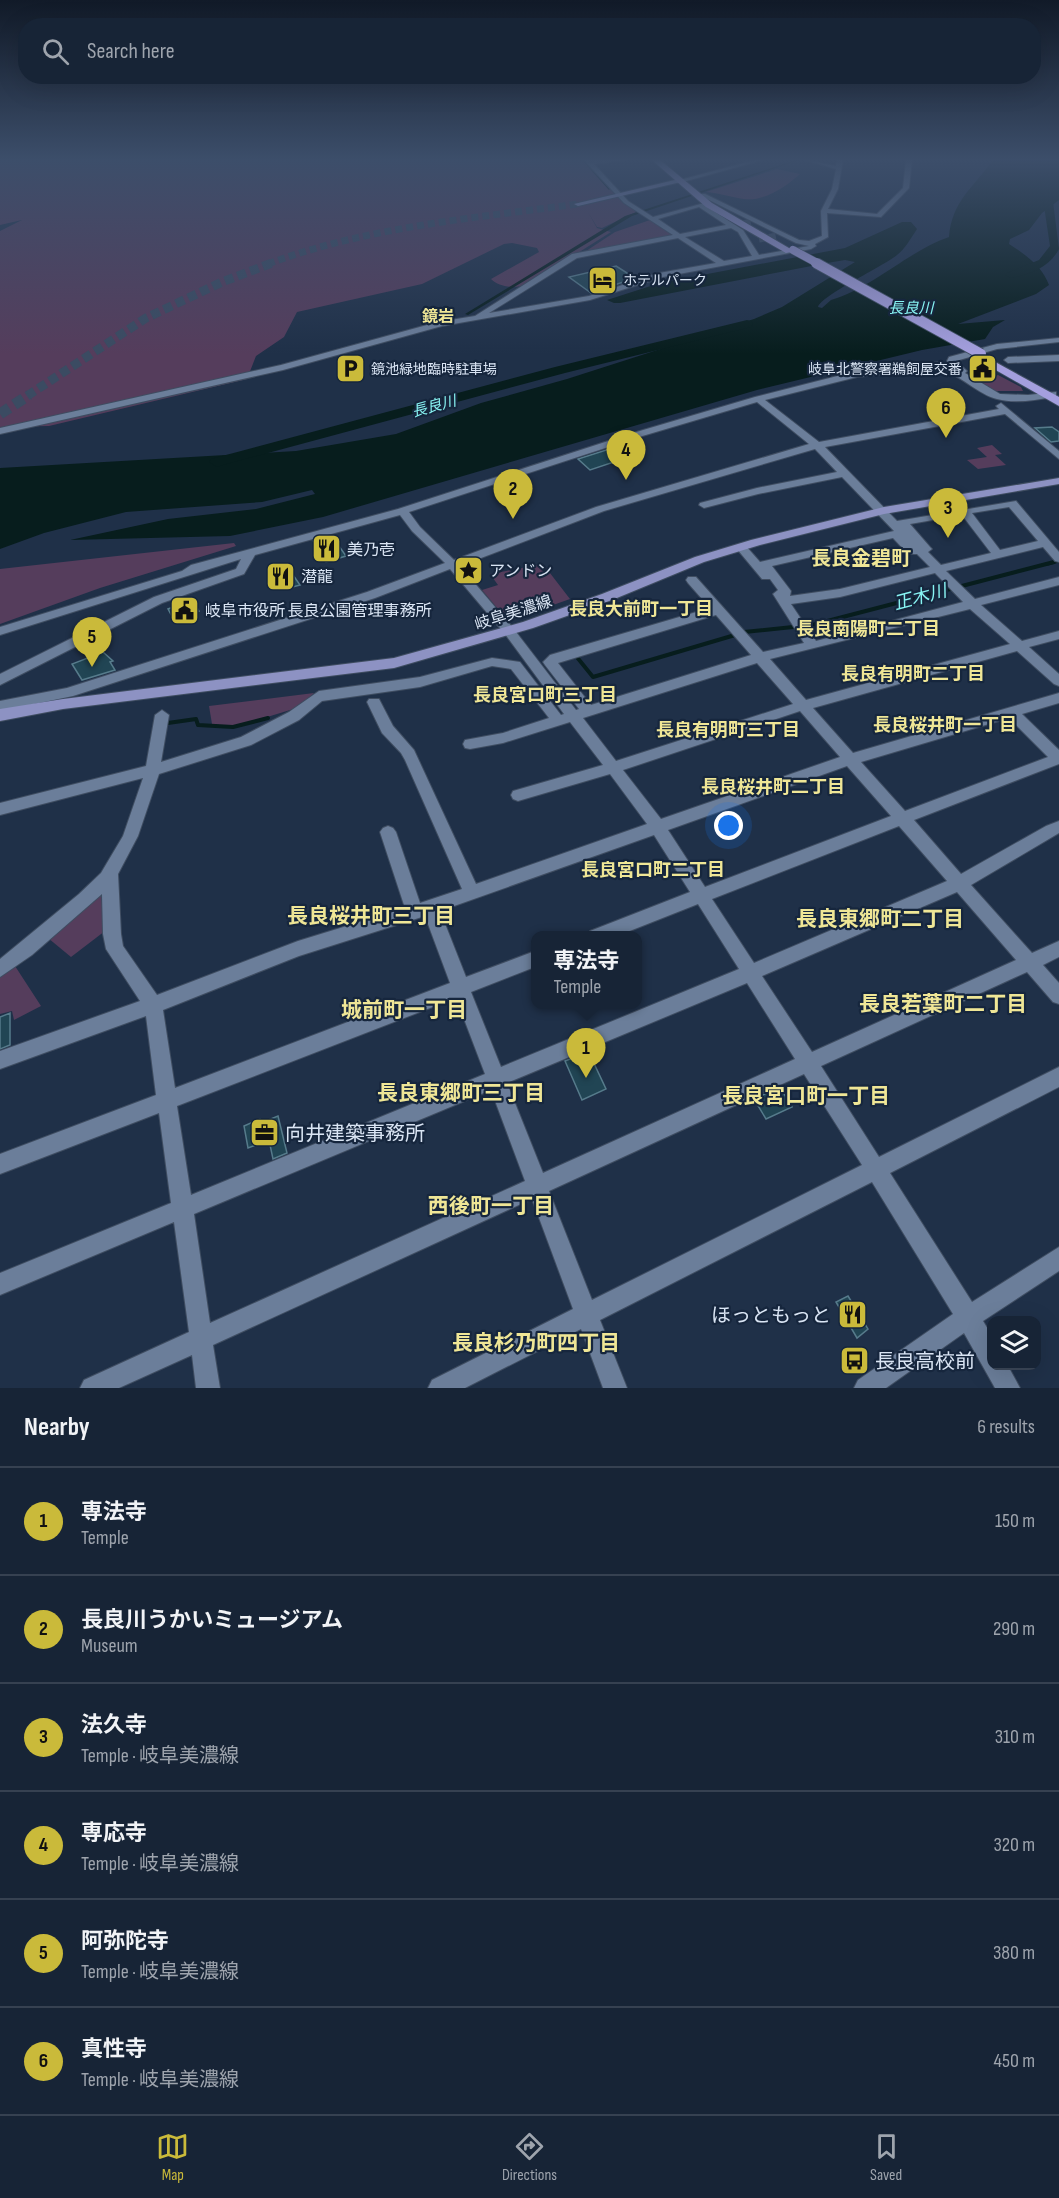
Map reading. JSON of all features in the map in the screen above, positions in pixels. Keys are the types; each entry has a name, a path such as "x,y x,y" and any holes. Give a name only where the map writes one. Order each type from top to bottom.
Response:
{"highway":[{"path":"748,225 975,355 1055,397"},
{"path":"751,225 791,250"}],"main road":[{"name":"岐阜美濃線","path":"0,715 63,704 394,663 445,651 509,631 741,547 883,511 1059,481"}],"street":[{"path":"662,225 723,264"},
{"path":"475,320 575,256 733,225 741,231 757,258"},
{"path":"762,225 798,242 810,243 825,237 825,225"},
{"path":"747,241 759,239"},
{"path":"0,431 283,367 441,324 475,320 590,298 646,279 809,248 813,246 810,243"},
{"path":"978,384 951,360 997,347 1059,340"},
{"path":"1008,360 1058,359"},
{"path":"0,631 186,574 195,568 402,511 603,445 758,399 857,374 946,366 998,396 1055,397"},
{"path":"998,396 997,402 1059,456"},
{"path":"758,399 846,473 972,604 1059,681"},
{"path":"0,706 79,690 371,595 600,509 816,446 1007,411"},
{"path":"704,505 757,491 846,473"},
{"path":"781,597 785,591 765,564 895,534 912,552 926,549 902,522 1012,503 1059,559"},
{"path":"402,511 416,529 452,564 509,631 657,826 875,1168 987,1350"},
{"path":"965,512 998,555"},
{"path":"755,572 771,593 781,597 840,593 1045,543"},
{"path":"741,547 781,597 812,645"},
{"path":"0,680 158,600 240,572 251,552"},
{"path":"692,580 1059,996"},
{"path":"470,744 503,738 761,657 1059,581"},
{"path":"573,716 550,662 555,658 719,610"},
{"path":"518,795 566,783 804,705 1059,635"},
{"path":"0,809 153,770 246,741 294,716 319,696 420,682 492,662 515,665 573,716"},
{"path":"0,1060 153,1005 298,949 472,893 851,759 1059,698"},
{"path":"374,702 387,729 407,750 472,893"},
{"path":"609,931 1059,758 1012,711"},
{"path":"0,969 96,889 110,873 124,847 153,770 158,752 162,715"},
{"path":"0,1284 750,973 960,883 1059,827"},
{"path":"388,832 460,989 615,1388"},
{"path":"110,873 112,934 116,949 153,1005 208,1388"},
{"path":"92,1388 1059,949"},
{"path":"0,1164 531,961"},
{"path":"440,1388 1059,1077"},
{"path":"866,1388 968,1317 1059,1258"},
{"path":"998,1370 1008,1388"}],"shaded area":[{"path":"12,225 595,225 597,228 611,232 527,285 508,286 491,279 539,252 537,248 512,243 504,244 422,284 297,312 284,337 256,356 247,379 49,426 0,427 0,231"},
{"path":"596,225 609,225 602,228"},
{"path":"636,225 658,225 675,235 583,253 615,232"},
{"path":"998,375 1021,387 1023,391 995,391 977,379"},
{"path":"992,445 1002,454 995,455 1006,465 978,469 967,460 987,457 977,448"},
{"path":"234,543 236,546 100,588 0,624 0,569"},
{"path":"543,564 570,599 508,621 482,590 498,585 490,574"},
{"path":"314,693 300,707 234,727 212,724 209,706"},
{"path":"101,893 105,931 71,957 48,938"},
{"path":"15,966 41,1006 14,1020 12,1011 0,1014 0,976"}],"water":[{"path":"611,225 617,225 468,315 465,314"},
{"name":"長良川","path":"896,225 913,225 917,229 900,253 841,288 822,302 818,307 822,308 831,300 861,287 919,251 949,237 951,225 1033,225 1029,230 1010,239 1009,244 1038,267 1049,285 1036,294 958,324 1005,320 993,327 985,339 922,350 757,390 323,517 230,536 70,540 168,519 256,509 315,494 312,490 262,502 126,512 44,533 0,549 0,468 296,451 396,434 481,403 567,379 754,319 782,307 855,262 845,260 827,263 620,303 607,300 660,283 845,248"}],"building":[{"name":"ホテルパーク","path":"616,266 635,278 591,293 569,277"},
{"path":"1052,427 1059,432 1059,441 1051,442 1035,428"},
{"path":"625,444 638,454 590,470 578,459"},
{"name":"美乃壱","path":"332,536 346,556 326,562 313,541"},
{"name":"潜龍","path":"287,564 300,585 289,588 284,581 276,583 268,571"},
{"name":"岐阜市役所 長良公園管理事務所","path":"193,600 199,611 174,620 168,609"},
{"path":"103,652 113,661 110,662 115,670 82,680 72,664"},
{"path":"10,1013 10,1045 0,1049 0,1017"},
{"path":"591,1051 593,1056 591,1057 606,1089 582,1100 565,1061"},
{"path":"780,1087 792,1107 766,1119 754,1099"},
{"name":"向井建築事務所","path":"278,1116 287,1153 273,1159 269,1140 248,1148 244,1126 260,1119 261,1123"},
{"name":"ほっともっと","path":"848,1296 868,1329 857,1338 836,1302"}],"waterway":[{"name":"長良川","path":"1011,275 1031,269 1048,258 1055,246 1052,225"},
{"name":"長良川","path":"217,462 560,370 747,324"},
{"name":"正木川","path":"1048,564 1059,561"},
{"name":"正木川","path":"744,632 812,625 1054,562"},
{"name":"正木川","path":"576,656 593,677 735,635"},
{"name":"正木川","path":"168,723 196,719 198,725 233,727 268,718"}],"tunnel":[{"path":"268,264 343,241 422,225"},
{"path":"759,239 777,236"},
{"path":"27,396 146,318 222,282 272,263"},
{"path":"0,414 29,395"}],"place":[{"name":"ホテルパーク","path":"602,280"},
{"name":"鏡池緑地臨時駐車場","path":"350,369"},
{"name":"岐阜北警察署鵜飼屋交番","path":"983,369"},
{"name":"真性寺","path":"946,438"},
{"name":"専応寺","path":"626,480"},
{"name":"長良川うかいミュージアム","path":"513,519"},
{"name":"法久寺","path":"948,538"},
{"name":"美乃壱","path":"326,549"},
{"name":"アンドン","path":"468,570"},
{"name":"潜龍","path":"280,576"},
{"name":"岐阜市役所 長良公園管理事務所","path":"184,610"},
{"name":"阿弥陀寺","path":"92,667"},
{"name":"専法寺","path":"586,1078"},
{"name":"向井建築事務所","path":"264,1133"},
{"name":"ほっともっと","path":"852,1315"},
{"name":"長良高校前","path":"854,1361"}],"district":[{"name":"鏡岩","path":"438,316"},
{"name":"長良金碧町","path":"861,558"},
{"name":"長良大前町一丁目","path":"641,609"},
{"name":"長良南陽町二丁目","path":"868,629"},
{"name":"長良有明町二丁目","path":"913,674"},
{"name":"長良宮口町三丁目","path":"545,695"},
{"name":"長良桜井町一丁目","path":"945,725"},
{"name":"長良有明町三丁目","path":"728,730"},
{"name":"長良桜井町二丁目","path":"773,787"},
{"name":"長良宮口町二丁目","path":"653,870"},
{"name":"長良桜井町三丁目","path":"371,916"},
{"name":"長良東郷町二丁目","path":"880,919"},
{"name":"長良若葉町二丁目","path":"943,1004"},
{"name":"城前町一丁目","path":"404,1010"},
{"name":"長良東郷町三丁目","path":"461,1093"},
{"name":"長良宮口町一丁目","path":"806,1096"},
{"name":"西後町一丁目","path":"491,1206"},
{"name":"長良杉乃町四丁目","path":"536,1343"}]}
